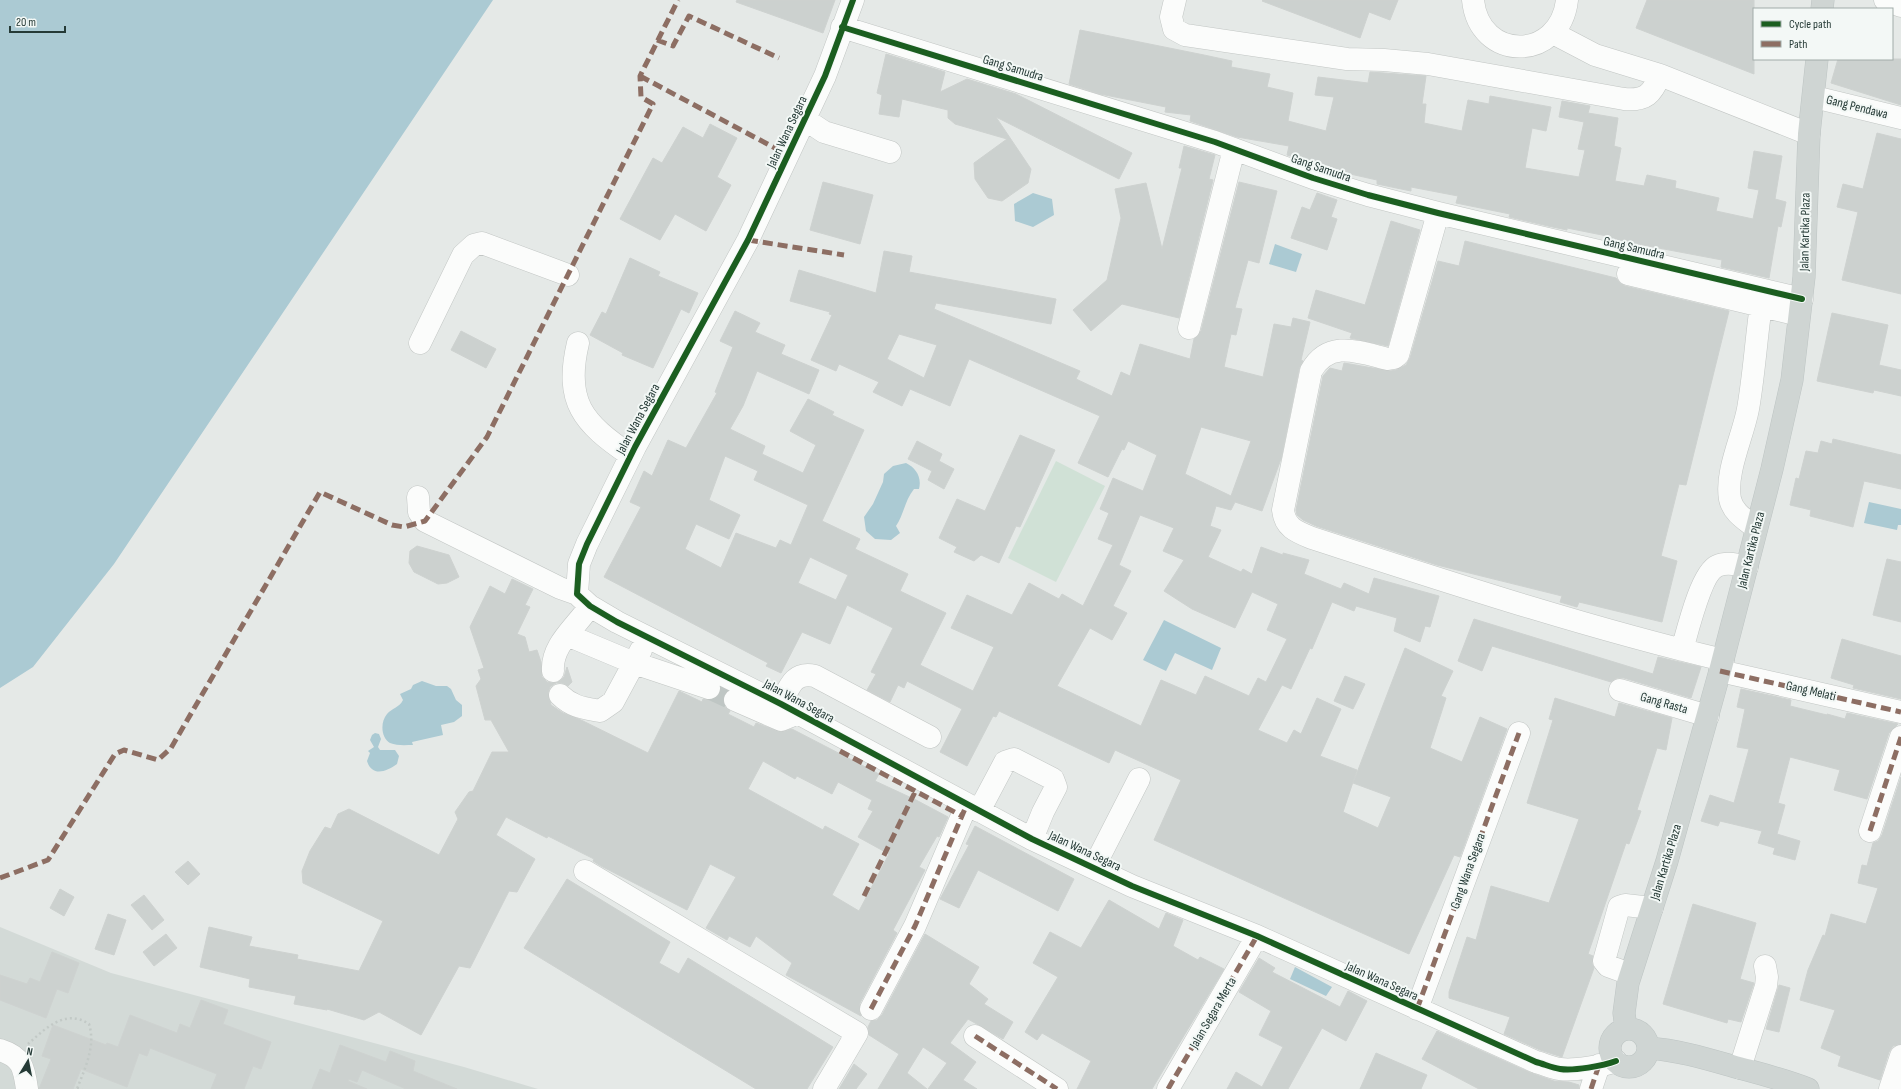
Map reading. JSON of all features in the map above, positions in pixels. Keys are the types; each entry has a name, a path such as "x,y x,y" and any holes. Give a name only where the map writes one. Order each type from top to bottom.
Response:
{"main road":[{"name":"Jalan Kartika Plaza","path":"1626,1029 1625,1001 1630,974 1652,908 1685,798 1722,666 1772,469 1792,380 1800,307 1809,134 1817,60"},
{"path":"1626,1029 1633,1029 1644,1036 1648,1048 1644,1060 1639,1064 1627,1066 1607,1063 1612,1056 1611,1042 1614,1036 1626,1029"},
{"path":"1648,1048 1682,1053 1784,1080 1808,1089"}],"street":[{"name":"Jalan Wana Segara","path":"853,0 825,76 806,120 748,240 630,455 584,551 579,564 584,600 617,622 789,708 1032,839 1132,886 1257,936 1536,1062 1561,1069 1607,1063"},
{"path":"1175,0 1171,17 1174,29 1185,35 1347,59 1384,60 1428,64 1624,99 1644,98 1655,86 1660,75"},
{"path":"1473,0 1474,11 1479,23 1486,33 1507,45 1520,47 1544,41 1553,33 1561,23 1567,0"},
{"path":"1885,0 1901,6"},
{"name":"Gang Samudra","path":"842,27 1234,149 1436,220 1800,307"},
{"path":"1553,33 1595,55 1660,75 1809,134"},
{"name":"Gang Pendawa","path":"1814,97 1901,118"},
{"path":"806,120 824,132 890,152"},
{"path":"1189,328 1234,149"},
{"path":"1436,220 1761,305 1800,307"},
{"name":"Gang Melati","path":"1436,220 1398,355 1394,358 1388,359 1352,350 1333,351 1321,357 1310,371 1283,510 1284,519 1289,526 1297,532 1312,538 1473,590 1682,650 1722,666 1901,712"},
{"path":"420,343 463,255 474,245 482,243 568,275"},
{"path":"1756,528 1737,514 1732,505 1730,498 1730,481 1748,409 1761,305"},
{"path":"578,343 573,369 573,385 576,402 584,416 595,428 630,455"},
{"path":"418,497 419,512 425,521 584,600 579,622 560,643 552,660 553,671"},
{"path":"1682,650 1697,600 1710,572 1715,566 1722,564 1747,567"},
{"path":"567,635 634,663 709,688"},
{"path":"560,695 567,702 579,708 600,711 612,702 647,636"},
{"path":"736,700 781,720 789,718 789,708 796,678 804,674 815,676 930,738"},
{"name":"Gang Rasta","path":"1620,690 1708,716"},
{"name":"Gang Wana Segara","path":"1418,1009 1519,733"},
{"path":"1870,831 1901,737"},
{"path":"871,1009 915,926 973,808 1005,762 1014,760 1053,779 1056,787 1043,812 1032,839"},
{"path":"1094,867 1139,778"},
{"path":"585,871 857,1033 824,1089"},
{"path":"1630,974 1608,966 1604,961 1619,907 1625,905 1652,908"},
{"name":"Jalan Segara Merta","path":"1168,1089 1257,936"},
{"path":"1740,1068 1766,986 1767,977 1765,966"},
{"path":"975,1036 1057,1089"},
{"path":"7,1053 18,1058 25,1072 27,1089"},
{"path":"1890,1089 1901,1056"},
{"path":"1591,1089 1607,1063"}],"path":[{"path":"7,1053 54,1022 71,1018 84,1020 89,1024 92,1036 91,1047 77,1089 82,1089"}],"shaded area":[{"path":"0,927 111,973 464,1067 538,1089 0,1089"}],"green space":[{"path":"1056,461 1105,486 1056,582 1008,558"}],"water":[{"path":"0,0 493,0 114,564 33,667 0,688"},
{"path":"1033,193 1052,199 1054,215 1033,227 1015,221 1014,204"},
{"path":"1275,244 1302,254 1296,272 1269,264"},
{"path":"906,463 913,467 919,477 919,489 914,489 906,502 896,526 900,533 891,540 875,539 866,531 864,517 873,504 883,482 884,474 893,466"},
{"path":"1869,502 1901,509 1901,525 1898,525 1897,530 1864,523"},
{"path":"1164,620 1221,648 1212,670 1175,653 1166,671 1143,660"},
{"path":"422,681 436,686 447,686 451,689 456,700 462,705 462,716 454,722 441,725 443,735 412,742 413,745 399,745 390,743 387,741 382,730 385,717 403,700 400,694 411,689 413,685"},
{"path":"375,733 379,734 381,739 378,747 380,750 395,750 399,756 397,764 380,772 372,769 367,761 370,753 368,751 374,747 370,740 372,735"},
{"path":"1295,967 1332,987 1326,996 1290,979"}],"building":[{"path":"737,0 835,0 823,33 736,2"},
{"path":"1398,0 1390,20 1369,12 1360,38 1262,1"},
{"path":"1647,0 1754,0 1754,74 1636,28"},
{"path":"1080,30 1232,61 1231,67 1270,74 1267,87 1293,93 1288,121 1326,131 1334,97 1315,95 1318,77 1368,83 1370,72 1426,76 1422,104 1426,104 1424,123 1462,131 1468,100 1489,104 1490,96 1551,107 1546,131 1532,128 1525,168 1579,177 1585,150 1578,149 1584,122 1559,117 1562,101 1590,106 1588,113 1618,118 1614,146 1621,148 1615,181 1644,186 1647,175 1676,181 1675,188 1719,198 1716,211 1753,219 1759,190 1748,188 1754,151 1782,156 1775,199 1786,202 1781,227 1778,226 1769,278 1721,267 1722,260 1611,239 1612,237 1567,228 1567,230 1509,217 1510,214 1456,203 1458,196 1411,187 1411,191 1377,184 1377,180 1328,169 1287,155 1289,146 1237,137 1190,121 1191,115 1165,112 1166,107 1100,94 1069,84"},
{"path":"886,54 945,72 940,92 967,79 1016,94 1132,153 1119,179 996,117 1031,169 1028,183 1002,201 988,198 975,179 974,163 1007,139 955,124 948,118 948,110 902,99 899,117 879,114 882,95 877,93"},
{"path":"1901,59 1901,105 1831,83 1838,60"},
{"path":"710,124 737,138 717,177 731,185 706,231 675,214 660,240 620,219 653,158 662,163 683,127 703,138"},
{"path":"1877,133 1901,139 1901,294 1842,280 1858,212 1837,207 1843,184 1863,189"},
{"path":"1184,146 1215,155 1209,179 1213,180 1179,318 1122,304 1091,331 1073,310 1107,280 1121,218 1115,189 1146,183 1162,249 1182,168 1179,168"},
{"path":"823,182 873,195 860,244 810,230"},
{"path":"1239,182 1277,191 1259,263 1248,260 1235,308 1242,309 1236,335 1231,334 1224,367 1263,377 1274,324 1291,327 1293,318 1310,322 1301,360 1303,361 1299,369 1281,459 1262,511 1235,502 1231,510 1216,506 1210,526 1221,530 1208,557 1241,572 1243,569 1252,574 1261,547 1283,555 1283,553 1309,560 1304,574 1341,589 1344,583 1369,594 1374,578 1439,596 1430,627 1425,626 1420,642 1394,631 1397,618 1356,606 1354,611 1332,602 1312,649 1310,648 1291,689 1282,685 1258,730 1287,743 1294,730 1301,734 1317,698 1341,709 1320,756 1357,770 1343,812 1378,828 1391,797 1353,783 1405,648 1453,671 1441,696 1446,698 1430,748 1462,762 1480,717 1507,729 1460,857 1454,855 1409,954 1154,840 1181,780 1115,750 1109,763 999,711 996,717 993,716 967,766 940,752 962,709 907,681 904,688 898,685 890,702 867,690 876,674 871,672 893,628 847,605 830,644 802,632 781,673 766,666 768,663 604,577 641,507 630,502 644,471 652,476 668,440 686,448 717,393 715,392 733,347 720,341 735,311 760,323 755,332 785,345 781,354 819,370 809,394 757,371 743,406 730,429 765,446 762,454 803,473 816,445 790,431 808,399 834,412 832,415 864,430 822,521 860,539 855,549 908,574 900,591 946,613 920,665 973,691 994,647 951,628 967,595 1012,615 1029,583 1059,599 1062,594 1083,606 1113,545 1098,539 1109,513 1100,509 1113,478 1143,491 1157,455 1128,441 1124,450 1122,449 1108,477 1078,463 1100,416 969,359 950,406 910,389 902,406 873,392 879,382 839,364 836,371 811,360 832,315 829,314 830,312 790,301 799,270 876,293 884,251 912,256 909,272 1056,299 1051,324 936,303 934,309 1080,371 1076,379 1112,396 1121,372 1130,376 1140,344 1190,359 1194,339 1201,331","holes":["899,334 937,345 924,378 887,359","1201,427 1251,441 1231,496 1185,474","725,456 758,471 754,480 808,505 791,545 780,540 776,548 736,533 721,568 685,549 696,524 729,539 740,515 709,500","1140,515 1174,528 1163,551 1184,560 1164,591 1192,609 1235,628 1252,592 1278,604 1267,630 1287,639 1266,682 1258,678 1249,696 1205,676 1196,695 1161,680 1141,726 1057,686 1090,628 1112,640 1127,613 1113,606 1131,571 1119,565","810,557 848,575 836,600 798,583"]},
{"path":"1317,193 1337,200 1331,217 1337,219 1327,250 1291,238 1302,207 1310,210"},
{"path":"1391,221 1420,230 1388,346 1350,338 1352,333 1308,318 1316,290 1365,305"},
{"path":"1465,241 1616,278 1625,286 1729,311 1686,485 1679,484 1661,556 1677,561 1662,622 1579,602 1577,607 1560,602 1562,596 1437,565 1316,526 1303,520 1297,515 1296,510 1323,376 1330,368 1342,371 1344,363 1390,371 1406,365 1410,358 1438,261 1459,266"},
{"path":"630,258 660,272 658,276 698,293 689,313 681,309 653,368 622,355 623,353 590,335 602,312 606,314"},
{"path":"1832,313 1888,325 1879,365 1901,370 1901,396 1874,390 1873,393 1817,381"},
{"path":"461,331 496,349 486,368 451,350"},
{"path":"1020,435 1055,450 1020,527 1016,526 999,563 981,555 974,561 954,552 957,547 939,538 957,499 985,511"},
{"path":"1833,439 1901,455 1901,489 1864,481 1853,527 1810,516 1811,510 1790,505 1796,478 1799,479 1806,451 1818,453 1821,441 1832,444"},
{"path":"917,441 942,454 939,461 954,469 944,489 928,480 932,471 908,459"},
{"path":"417,546 449,555 459,577 447,583 438,584 414,572 409,563 410,551"},
{"path":"1887,559 1901,562 1901,622 1873,615"},
{"path":"512,579 533,589 525,605 530,607 517,634 525,637 529,652 537,650 541,662 542,677 547,682 558,682 564,677 567,667 572,682 568,686 562,683 556,683 550,687 548,693 551,705 563,713 581,720 648,753 679,691 702,702 703,699 711,700 717,698 721,688 727,691 723,695 723,701 725,707 730,711 728,714 754,727 756,723 781,732 792,729 879,774 875,781 948,817 939,837 937,836 919,867 925,870 893,930 897,933 860,1003 859,1010 861,1016 786,975 792,963 756,936 750,947 729,936 727,940 706,928 736,877 710,864 687,910 601,866 593,861 594,859 548,836 547,838 506,817 496,835 535,859 517,892 509,891 470,968 459,966 421,1035 379,1012 364,1020 327,1009 294,1004 296,996 249,987 250,979 200,967 209,927 252,937 249,946 298,955 297,959 359,971 383,921 303,883 302,871 310,851 325,827 331,829 338,814 349,809 439,855 458,819 455,812 469,792 473,791 492,752 509,752 491,720 485,720 476,686 481,679 478,670 484,668 470,627 490,586 505,594","holes":["763,761 795,779 797,776 832,794 838,782 872,800 868,809 873,811 858,837 889,854 859,911 832,895 859,844 825,826 823,830 748,789"]},
{"path":"1474,619 1653,674 1658,657 1701,667 1691,698 1624,678 1617,678 1611,682 1492,646 1482,671 1458,661"},
{"path":"1842,639 1901,656 1901,699 1853,688 1854,685 1831,678"},
{"path":"1345,676 1365,684 1353,709 1334,701"},
{"path":"1741,689 1791,700 1790,706 1827,715 1845,719 1847,713 1898,724 1889,733 1867,799 1834,790 1840,770 1790,757 1778,803 1785,805 1777,834 1800,841 1795,860 1773,854 1775,848 1758,843 1762,831 1720,821 1718,826 1701,821 1710,795 1734,803 1749,749 1737,747 1745,709 1737,707"},
{"path":"1555,698 1615,717 1619,703 1672,718 1666,750 1657,748 1637,810 1641,811 1629,844 1626,843 1588,954 1593,956 1592,963 1594,968 1562,1057 1540,1050 1504,1034 1510,1017 1449,998 1449,992 1467,937 1476,940 1491,886 1549,903 1579,819 1527,803 1553,720 1549,719"},
{"path":"1901,777 1901,1044 1893,1046 1889,1052 1880,1080 1838,1066 1841,1056 1821,1048 1835,1010 1800,1000 1808,970 1823,935 1825,936 1831,914 1866,924 1878,888 1858,883 1862,865 1867,866 1873,843 1878,841 1882,835"},
{"path":"975,826 1074,879 1058,911 978,870 959,908 940,899 969,845 966,844"},
{"path":"188,861 200,874 188,885 175,872"},
{"path":"567,879 670,942 659,963 679,974 688,958 833,1047 807,1089 756,1089 524,948"},
{"path":"60,889 74,897 64,916 50,908"},
{"path":"144,895 164,920 152,930 131,905"},
{"path":"1109,900 1159,929 1166,913 1183,920 1173,946 1198,960 1200,957 1224,969 1152,1089 1077,1089 1091,1061 1042,1033 1037,1040 1025,1032 1058,977 1033,963 1050,932 1081,948"},
{"path":"1693,904 1756,923 1740,979 1754,983 1741,1022 1728,1019 1727,1023 1663,1004"},
{"path":"108,914 126,920 114,955 95,949"},
{"path":"166,934 177,948 154,966 143,952"},
{"path":"925,934 979,967 969,984 988,999 984,1004 1013,1022 1003,1039 968,1019 950,1043 976,1062 963,1080 977,1089 928,1089 947,1063 923,1047 907,1073 927,1089 878,1089 899,1054 869,1035 868,1027 871,1021 877,1020 882,1015"},
{"path":"52,952 79,963 68,993 57,989 46,1018 0,1000 0,975 27,984 30,978 40,982"},
{"path":"1259,958 1275,968 1272,972 1340,1007 1348,991 1367,1001 1346,1041 1322,1028 1288,1089 1227,1089 1236,1072 1262,1087 1283,1047 1259,1035 1271,1011 1239,992"},
{"path":"1779,985 1790,988 1779,1032 1766,1029"},
{"path":"201,1000 228,1010 223,1024 271,1042 261,1069 253,1066 244,1089 211,1089 217,1074 150,1048 147,1056 139,1053 127,1087 81,1069 73,1089 39,1089 51,1059 42,1056 53,1025 106,1045 107,1043 118,1047 130,1015 177,1033 180,1024 190,1028"},
{"path":"1437,1031 1531,1073 1554,1081 1569,1082 1579,1085 1579,1089 1479,1089 1422,1059"},
{"path":"340,1045 386,1062 390,1051 415,1061 413,1071 457,1089 406,1089 362,1070 357,1082 349,1079 348,1081 367,1089 312,1089 320,1069 330,1073"},
{"path":"1376,1053 1427,1075 1421,1089 1360,1089"},
{"path":"854,1064 867,1074 856,1089 839,1089"}],"tunnel":[{"path":"709,688 735,700"}],"marked path":[{"path":"0,878 48,860 115,754 124,750 158,760 171,748 320,492 392,525 404,527 425,521 487,437 653,104 641,97 640,76 678,0"},
{"path":"657,40 673,46 689,16 779,58"},
{"path":"640,76 788,155"},
{"path":"748,240 844,255"},
{"path":"1720,671 1901,712"},
{"path":"1417,1009 1519,733"},
{"path":"1870,831 1901,737"},
{"path":"840,751 962,816"},
{"path":"864,896 916,790"},
{"path":"871,1009 915,926 967,804"},
{"path":"1168,1089 1257,936"},
{"path":"975,1036 1057,1089"},
{"path":"1591,1089 1599,1065"}],"cycle path":[{"path":"853,0 825,76 748,240 635,447 587,544 579,564 577,594 590,606 617,622 781,704 1032,839 1132,886 1257,936 1536,1062 1554,1068 1573,1069 1588,1068 1616,1061"},
{"path":"842,27 1215,142 1313,178 1368,195 1802,299"}]}
